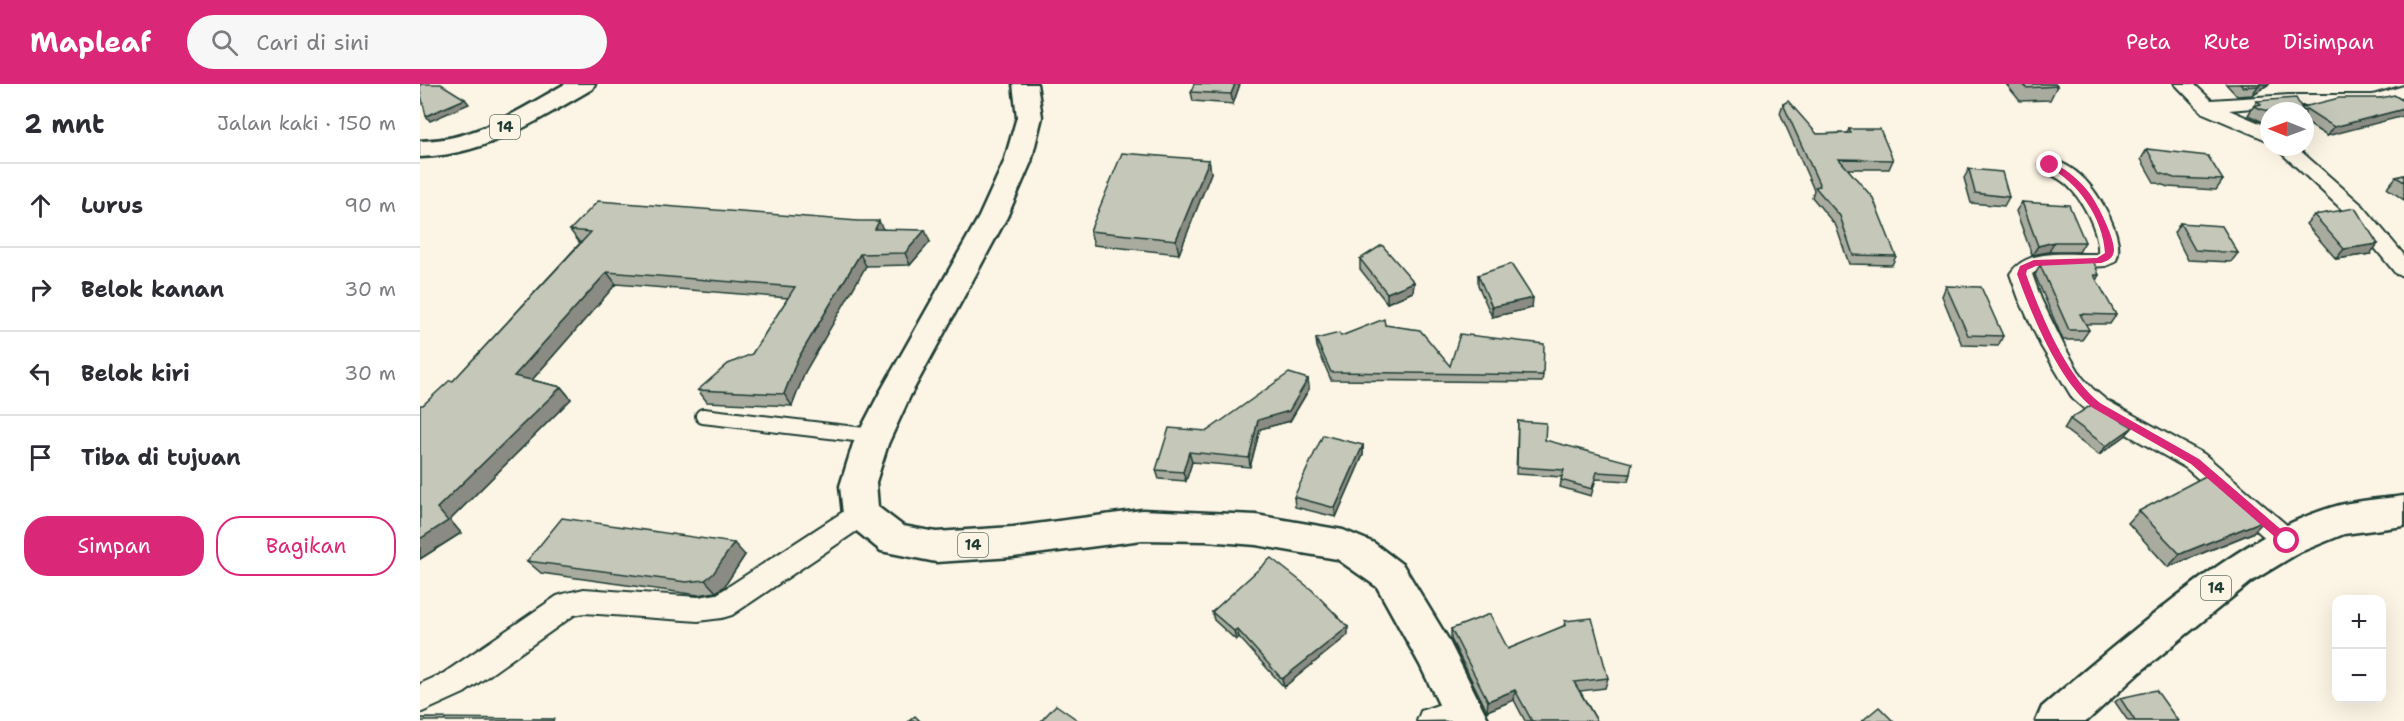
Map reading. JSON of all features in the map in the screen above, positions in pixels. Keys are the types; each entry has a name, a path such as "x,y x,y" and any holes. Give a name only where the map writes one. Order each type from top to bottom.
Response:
{"highway":[{"name":"14","path":"420,149 456,147 479,140 583,84"},
{"path":"861,514 857,483 873,437 959,282 1020,158 1029,116 1028,90 1025,84"},
{"name":"14","path":"2057,721 2126,659 2231,577 2287,541 2341,520 2404,511"},
{"name":"14","path":"861,514 894,540 936,547 1013,542 1142,525 1257,530 1343,545 1361,554 1390,576 1434,652 1454,717"}],"street":[{"path":"2184,84 2206,106 2260,131"},
{"path":"2367,84 2396,94"},
{"path":"2206,106 2289,100 2374,100 2396,94"},
{"path":"2295,156 2356,211 2404,269"},
{"path":"2050,165 2065,173 2085,193 2093,205 2110,253 2106,258 2098,261 2034,263 2024,268 2021,274 2032,304 2072,381 2083,395 2097,406 2195,461 2287,541"},
{"path":"420,699 454,683 567,605 584,602 698,609 722,606 861,514"}],"lane":[{"path":"704,416 873,437"}],"building":[{"path":"420,84 441,84 465,99 426,116"},
{"path":"1194,84 1235,84 1231,94 1191,92"},
{"path":"2023,84 2055,84 2057,86 2026,88"},
{"path":"2240,84 2261,84 2243,87"},
{"path":"2394,95 2404,101 2404,109 2334,127 2314,114 2314,104 2339,98 2381,98"},
{"path":"2296,98 2298,102 2260,103 2257,101"},
{"path":"1788,101 1817,134 1851,133 1849,129 1880,129 1893,160 1839,159 1873,198 1896,256 1853,255 1840,216 1815,187 1820,186 1783,104"},
{"path":"2147,149 2208,156 2223,180 2174,178 2160,173"},
{"path":"1122,153 1209,160 1176,240 1090,231"},
{"path":"1969,169 2002,172 2009,197 1975,193"},
{"path":"2404,175 2404,182 2396,177"},
{"path":"598,201 879,221 875,229 925,230 905,253 860,254 797,360 784,394 698,390 728,364 752,354 795,287 607,272 514,376 561,387 437,508 448,521 420,539 420,405 423,405 450,380 453,381 591,232 570,230"},
{"path":"2022,202 2069,205 2085,242 2054,242 2038,246"},
{"path":"2355,208 2378,244 2344,249 2314,215"},
{"path":"2180,223 2222,226 2238,253 2195,250"},
{"path":"1382,245 1414,282 1387,293 1360,259"},
{"path":"2093,260 2099,275 2094,275 2116,315 2080,314 2089,330 2069,330 2040,265"},
{"path":"1511,264 1533,298 1492,307 1478,275"},
{"path":"1946,286 1981,287 2003,336 1968,335"},
{"path":"1384,319 1385,325 1420,330 1450,366 1460,334 1544,344 1543,375 1331,372 1316,339 1339,333 1341,336"},
{"path":"1289,373 1308,379 1289,411 1258,420 1249,458 1189,452 1183,472 1156,470 1169,428 1207,431"},
{"path":"2093,404 2133,427 2106,446 2070,419"},
{"path":"1518,421 1546,423 1545,440 1632,463 1630,474 1597,472 1592,489 1561,480 1564,470 1517,467"},
{"path":"1323,435 1363,445 1335,508 1294,497"},
{"path":"2211,473 2265,520 2180,554 2139,511"},
{"path":"562,518 734,543 713,574 705,580 686,582 527,561"},
{"path":"1271,558 1312,590 1348,627 1282,679 1237,629 1234,631 1212,612"},
{"path":"1490,614 1508,649 1566,625 1565,621 1592,618 1608,678 1574,682 1597,721 1532,721 1515,690 1488,701 1451,629"},
{"path":"2156,690 2178,721 2135,721 2120,698"},
{"path":"1056,705 1079,721 1041,721"},
{"path":"1879,707 1893,721 1862,721"},
{"path":"915,716 920,721 909,721"},
{"path":"420,718 554,719 553,721 420,721"}],"route":[{"path":"2050,165 2075,181 2085,193 2093,205 2110,253 2106,258 2098,261 2034,263 2026,266 2021,274 2032,304 2072,381 2083,395 2097,406 2195,461 2287,541"}]}
